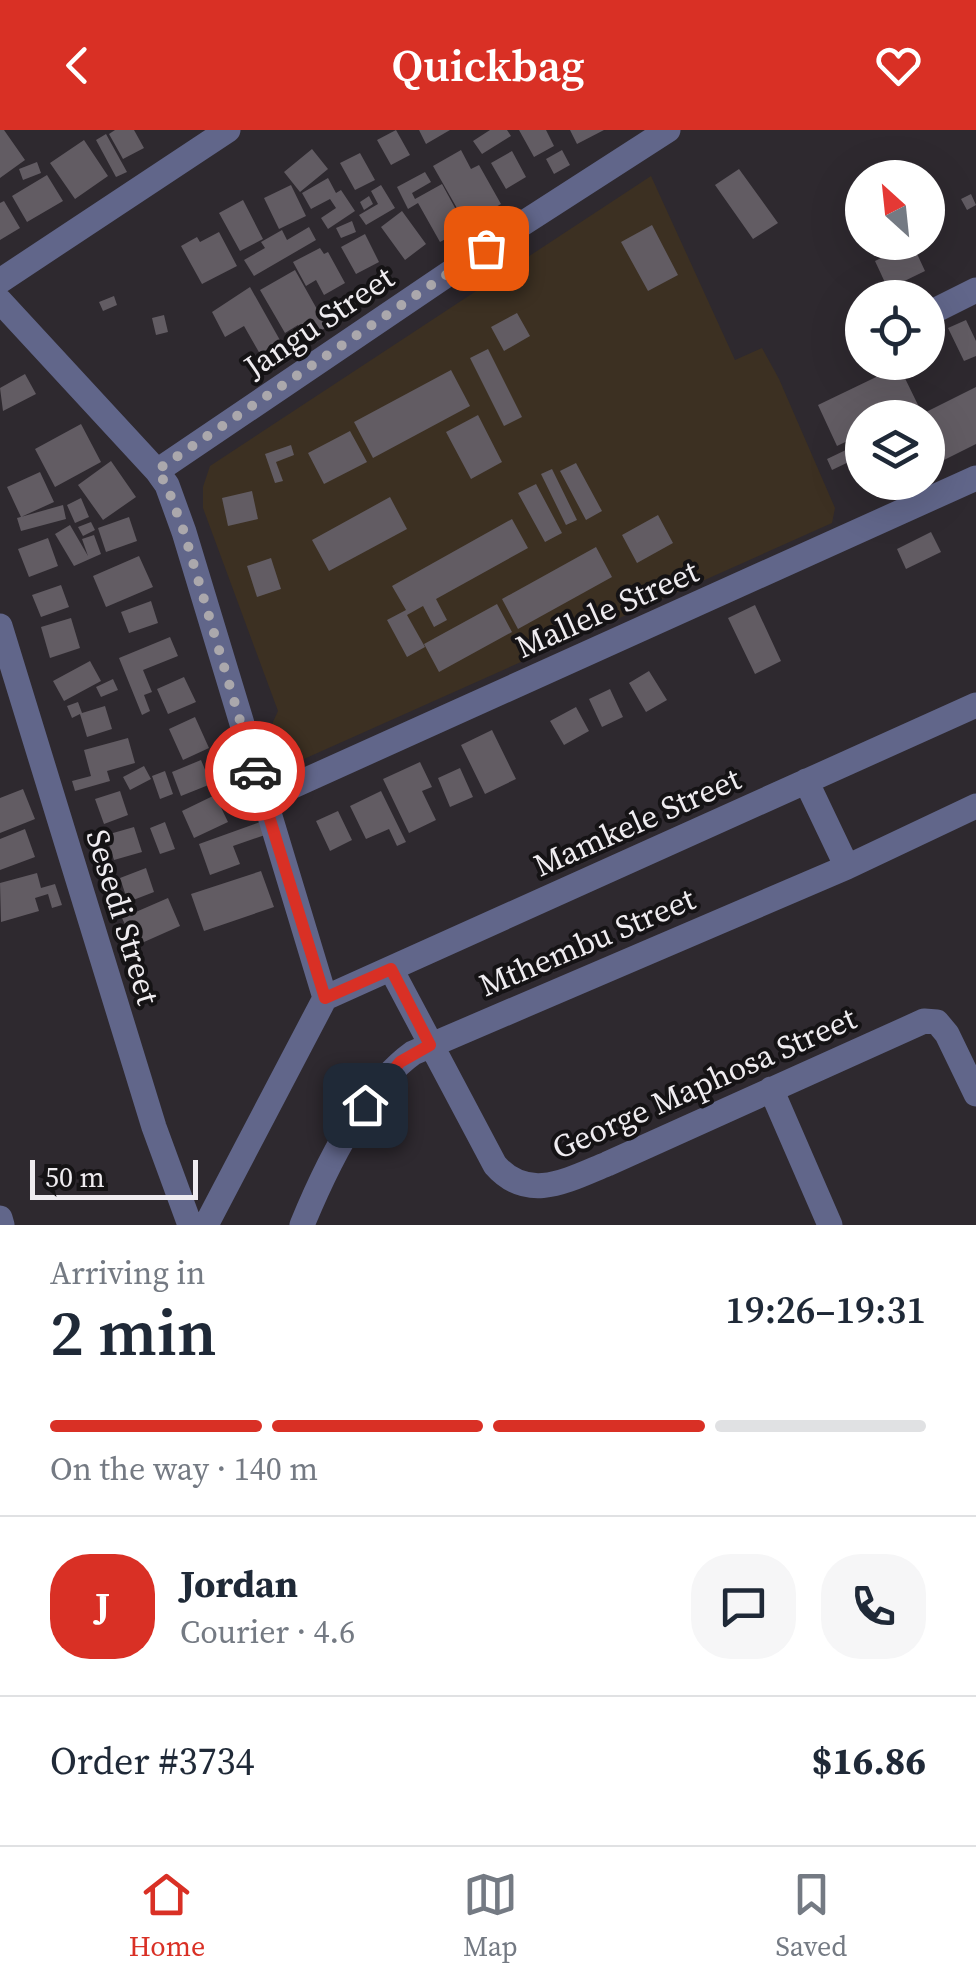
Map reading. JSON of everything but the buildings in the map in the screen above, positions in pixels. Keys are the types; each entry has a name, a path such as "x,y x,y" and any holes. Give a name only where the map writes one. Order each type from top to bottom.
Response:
{"street":[{"path":"0,281 228,130"},
{"name":"Jangu Street","path":"157,470 668,130"},
{"path":"945,306 976,290"},
{"path":"0,300 157,470 167,486 325,998 206,1225"},
{"name":"Mallele Street","path":"264,799 976,478"},
{"name":"Sesedi Street","path":"0,626 154,1127 190,1225"},
{"name":"Mamkele Street","path":"325,998 976,705"},
{"path":"806,781 846,867"},
{"name":"Mthembu Street","path":"302,1225 340,1148 382,1080 400,1062 430,1045 846,867 976,806"},
{"name":"George Maphosa Street","path":"391,969 495,1165 513,1180 535,1188 607,1164 924,1021 937,1022 947,1034 976,1094"},
{"path":"772,1089 830,1225"}],"shaded area":[{"path":"651,176 735,360 762,348 779,379 835,508 832,523 286,767 272,736 278,711 203,508 203,487 210,466"}],"way so far":[{"path":"255,771 184,532 157,470 486,248"}],"route":[{"path":"255,771 325,998 391,969 430,1045 400,1062 365,1105"}]}
